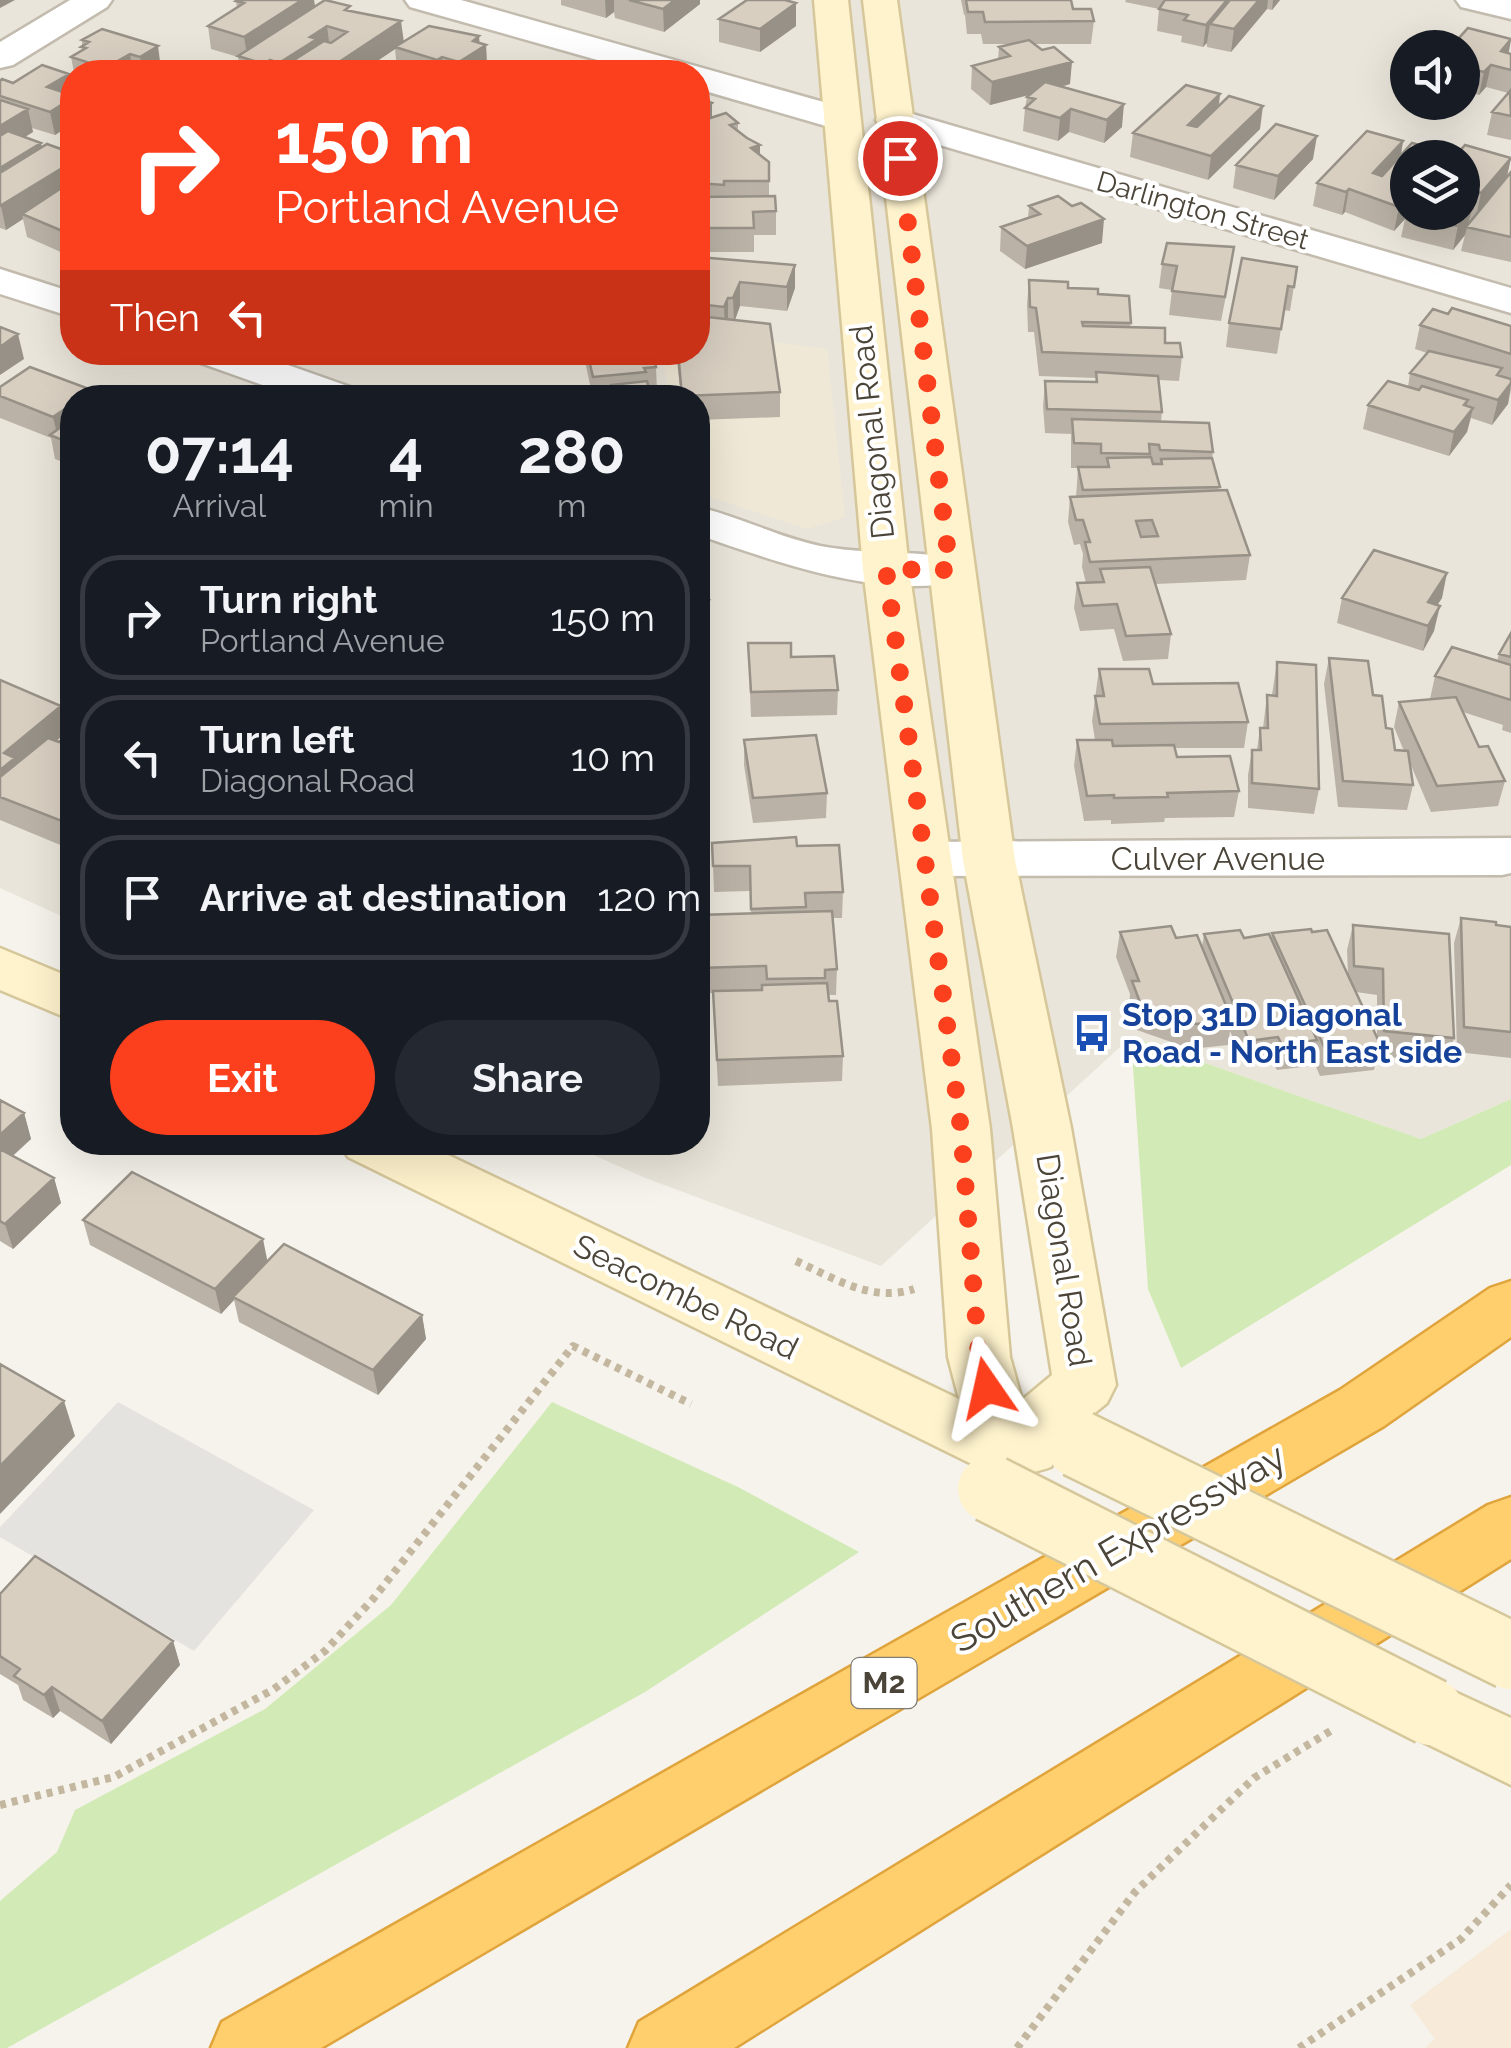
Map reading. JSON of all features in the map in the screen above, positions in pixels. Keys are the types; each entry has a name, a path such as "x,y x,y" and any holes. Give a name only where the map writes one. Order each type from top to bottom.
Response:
{"highway":[{"name":"Southern Expressway","path":"249,2048 1362,1408 1511,1305"},
{"path":"666,2048 1511,1525"}],"main road":[{"name":"Diagonal Road","path":"830,0 886,569 961,1129 979,1357 997,1470"},
{"name":"Diagonal Road","path":"880,0 989,860 1042,1128 1085,1385 997,1470"},
{"path":"840,118 895,120"},
{"path":"0,967 60,995"},
{"name":"Seacombe Road","path":"393,1155 997,1470 1511,1753"},
{"path":"997,1470 1078,1444 1511,1656"}],"street":[{"path":"0,57 95,0"},
{"path":"422,0 635,60"},
{"path":"710,81 840,118"},
{"name":"Darlington Street","path":"895,120 1511,300"},
{"path":"0,280 60,302"},
{"path":"247,365 304,385"},
{"path":"710,524 814,559 886,569 950,570"},
{"name":"Culver Avenue","path":"926,859 1511,855"}],"path":[{"path":"796,1261 860,1289 885,1294 911,1293 919,1286"},
{"path":"0,1805 114,1776 274,1689 325,1650 373,1598 573,1346 691,1404"},
{"path":"1017,2048 1134,1892 1254,1778 1334,1728"},
{"path":"1299,2048 1460,1939 1511,1885"}],"shaded area":[{"path":"0,0 1511,0 1511,1099 1421,1139 1131,1037 881,1266 593,1155 710,1155 710,385 60,385 60,916 0,888"},
{"path":"710,334 827,349 845,517 807,529 710,497 710,385 668,385 663,365 710,365"},
{"path":"118,1402 314,1510 194,1651 0,1537 0,1527"},
{"path":"1511,1929 1511,2048 1425,2048 1435,2039 1410,2005"}],"green space":[{"path":"1131,1037 1421,1139 1511,1099 1511,1165 1181,1368 1148,1289"},
{"path":"552,1402 738,1487 859,1552 645,1692 7,2048 0,2048 0,1901 57,1852 75,1810 265,1709 391,1605"}],"building":[{"path":"238,0 302,0 244,37 208,26 244,3"},
{"path":"325,0 350,6 345,10 401,21 342,60 294,60 347,32 327,26 310,37 317,39 284,60 238,56"},
{"path":"629,0 675,0 663,9"},
{"path":"747,0 796,3 760,29 719,19"},
{"path":"966,0 1071,0 1073,9 1091,9 1094,21 985,22 983,12 968,12"},
{"path":"1165,0 1227,0 1206,25 1184,20 1188,15 1159,9"},
{"path":"1230,0 1259,0 1234,29 1210,24"},
{"path":"429,26 479,36 473,41 486,45 462,60 437,60 395,47"},
{"path":"102,29 158,46 140,57 130,54 119,60 71,57 86,48 81,47 89,42 82,40"},
{"path":"1480,31 1511,39 1501,51 1511,54 1511,70 1491,65 1480,71"},
{"path":"1029,40 1042,50 1054,47 1072,62 992,82 972,66 1010,56 999,47"},
{"path":"42,65 60,71 60,79 47,87 60,91 60,106 50,112 0,96 2,79 13,83"},
{"path":"1045,82 1124,104 1107,120 1071,109 1060,118 1025,108 1035,99 1027,97"},
{"path":"1186,85 1220,94 1188,125 1197,127 1229,96 1263,106 1211,156 1133,133"},
{"path":"1510,91 1511,116 1492,112"},
{"path":"0,100 28,109 0,126"},
{"path":"726,113 738,123 730,125 760,145 751,148 769,162 769,181 710,184 710,118"},
{"path":"1276,124 1317,136 1278,176 1236,165"},
{"path":"8,131 41,143 0,168 0,136"},
{"path":"1367,131 1399,140 1390,140 1390,155 1373,173 1382,176 1390,167 1390,204 1317,183"},
{"path":"47,144 60,149 60,169 0,206 0,173"},
{"path":"1480,149 1511,158 1481,193"},
{"path":"1511,172 1511,237 1480,230 1480,210"},
{"path":"60,189 60,230 22,214"},
{"path":"775,196 776,211 753,212 754,228 710,228 710,197"},
{"path":"1058,196 1072,206 1081,203 1104,219 1027,246 1001,227 1040,214 1029,206"},
{"path":"1167,243 1234,247 1225,297 1172,291 1177,266 1162,264"},
{"path":"710,258 795,265 787,287 740,282 724,307 710,305"},
{"path":"1242,258 1297,267 1294,287 1288,286 1281,329 1229,323"},
{"path":"1029,280 1068,282 1068,288 1129,296 1131,323 1082,322 1083,326 1165,328 1165,343 1180,343 1182,357 1042,352 1036,308 1030,307"},
{"path":"1452,308 1511,326 1511,354 1420,325 1433,309 1448,314"},
{"path":"710,317 770,324 780,392 710,395 710,385 681,385 679,365 710,365"},
{"path":"0,327 18,334 0,347"},
{"path":"1429,351 1502,368 1497,375 1511,379 1511,383 1498,400 1410,373"},
{"path":"590,365 656,367 644,368 646,372 593,377"},
{"path":"30,367 79,385 60,385 60,412 53,417 0,396 0,387"},
{"path":"1096,372 1158,376 1162,412 1047,409 1045,381 1097,382"},
{"path":"647,381 648,385 611,385"},
{"path":"1388,381 1468,400 1464,405 1473,408 1454,432 1368,405"},
{"path":"1072,419 1209,423 1213,452 1160,450 1159,445 1149,444 1150,454 1101,453 1101,444 1074,443"},
{"path":"1151,457 1153,464 1162,464 1161,459 1212,458 1220,487 1083,490 1078,467 1109,467 1107,458"},
{"path":"1227,490 1250,555 1090,562 1085,542 1090,542 1083,520 1076,520 1070,497","holes":["1152,520 1158,536 1141,537 1136,521"]},
{"path":"1374,550 1447,573 1428,602 1440,606 1428,626 1342,598"},
{"path":"1150,567 1171,634 1126,636 1117,604 1083,606 1077,583 1104,582 1100,569"},
{"path":"1511,633 1511,657 1499,654"},
{"path":"748,643 791,643 791,657 834,656 838,690 751,692"},
{"path":"1452,647 1511,665 1511,700 1435,676"},
{"path":"1329,658 1368,661 1373,695 1382,696 1386,728 1392,729 1395,750 1408,751 1413,785 1343,781"},
{"path":"1277,662 1316,665 1319,789 1252,783 1252,750 1261,750 1260,728 1268,728 1267,695 1277,696"},
{"path":"1099,669 1149,669 1153,684 1238,683 1248,722 1100,724 1095,696 1104,696"},
{"path":"0,680 60,707 4,753 15,758 0,770"},
{"path":"1456,697 1479,747 1488,746 1505,781 1437,786 1399,702"},
{"path":"816,735 827,793 753,798 744,740"},
{"path":"48,738 59,742 60,820 0,797 0,777"},
{"path":"1077,740 1112,740 1113,746 1174,745 1177,757 1230,756 1239,791 1167,793 1168,797 1087,796"},
{"path":"796,837 797,846 839,845 843,892 805,893 806,907 751,909 750,866 713,866 712,843"},
{"path":"832,911 837,969 825,970 825,978 767,979 766,966 710,968 710,915"},
{"path":"1461,918 1511,927 1511,1032 1464,1027"},
{"path":"1353,925 1449,934 1454,1038 1384,1031 1383,969 1354,966"},
{"path":"1171,926 1176,938 1197,935 1232,1020 1196,1024 1141,1005 1132,981 1139,981 1120,932"},
{"path":"1240,930 1244,938 1269,934 1317,1040 1282,1045 1278,1037 1249,1041 1204,934"},
{"path":"1327,930 1380,1044 1326,1051 1272,933"},
{"path":"827,983 829,1001 837,1001 843,1056 717,1060 713,991"},
{"path":"0,1100 24,1113 0,1135"},
{"path":"0,1149 54,1178 5,1224 0,1221"},
{"path":"132,1172 263,1239 215,1289 83,1220"},
{"path":"284,1244 422,1315 373,1370 233,1297"},
{"path":"0,1364 64,1401 0,1466"},
{"path":"35,1556 173,1641 102,1721 52,1687 44,1695 14,1676 20,1669 0,1656 0,1594"}],"place":[{"name":"Stop 31D Diagonal Road - North East side","path":"1092,1033"}],"route":[{"path":"900,158 950,570 886,569 961,1129 979,1357 987,1388"}]}
